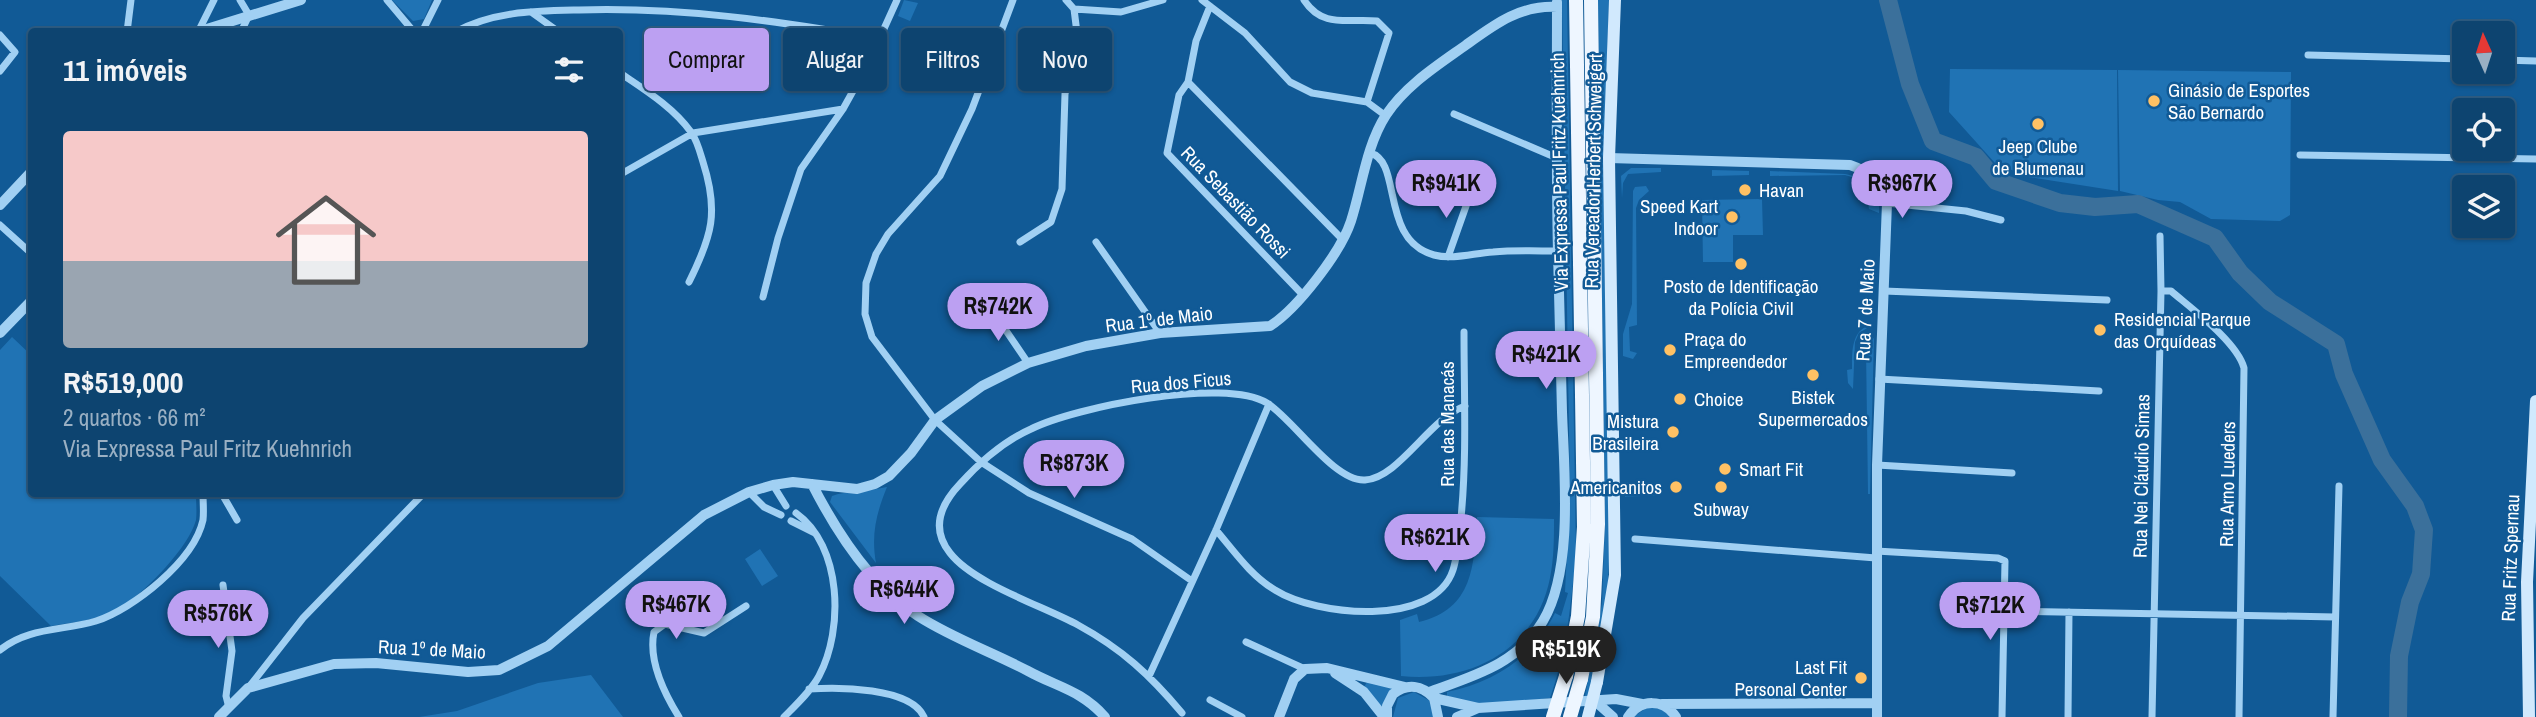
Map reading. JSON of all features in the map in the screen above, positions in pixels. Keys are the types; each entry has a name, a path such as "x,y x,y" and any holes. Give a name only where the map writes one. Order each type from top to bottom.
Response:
{"main road":[{"name":"Via Expressa Paul Fritz Kuehnrich","path":"1570,717 1584,527 1576,0"},
{"name":"Via Expressa Paul Fritz Kuehnrich","path":"1553,717 1574,677 1593,617 1597,550 1591,0"},
{"name":"Rua Vereador Herbert Schweigert","path":"1588,717 1614,596 1616,561 1609,158 1615,0"},
{"name":"Rua Fritz Spernau","path":"2529,717 2526,582 2536,401"}],"street":[{"path":"128,28 131,0"},
{"path":"200,28 209,16 214,0"},
{"path":"240,0 250,15"},
{"path":"208,28 301,0"},
{"path":"387,0 411,28"},
{"path":"424,28 438,0"},
{"path":"885,28 897,0"},
{"path":"1013,0 972,109 940,176 888,234 876,254 866,284 865,314 872,337 935,420 981,462 1029,494 1132,539 1192,580"},
{"path":"1020,242 1051,222 1058,206 1065,165 1065,94 1077,33 1073,9 1066,0"},
{"path":"1073,9 1121,12 1163,0"},
{"path":"1202,0 1245,33 1290,82 1312,93 1367,102 1386,116"},
{"path":"1304,0 1316,14 1329,20 1367,20 1385,25 1389,33 1388,40 1367,102"},
{"path":"1432,695 1485,672 1518,652 1544,620 1554,595 1560,562 1563,464 1558,251 1557,3"},
{"name":"Rua 1º de Maio","path":"248,688 313,668 349,663 468,672 499,670 548,646 704,515 749,492 773,485 811,484 857,489 875,484 889,476 911,453 935,420 982,386 1028,362 1086,346 1160,333 1269,326 1282,318 1342,239 1352,218 1370,153 1386,116 1414,84 1496,23 1523,11 1557,3"},
{"name":"Rua Sebastião Rossi","path":"1210,6 1196,41 1188,82 1179,95 1167,139 1169,158 1302,294"},
{"path":"464,28 495,15 621,8 699,12 820,28"},
{"path":"530,12 553,28"},
{"path":"243,28 250,15"},
{"path":"0,35 15,52 0,71"},
{"path":"2308,55 2452,59"},
{"path":"2515,60 2536,61"},
{"path":"623,75 660,100 692,133 712,191 713,208 708,242 689,282"},
{"path":"1188,82 1342,239"},
{"path":"763,297 778,239 802,169 853,91"},
{"path":"623,173 692,133 843,109"},
{"path":"1454,114 1557,158"},
{"path":"1370,153 1378,155 1386,164 1393,203 1408,238 1427,252 1448,257 1496,252 1558,251"},
{"path":"2300,155 2536,159"},
{"path":"1609,158 1850,165 1873,175 1885,193 1887,203 1966,211 2001,220"},
{"path":"0,205 28,175"},
{"path":"1448,257 1471,192"},
{"name":"Rua 7 de Maio","path":"1877,717 1877,465 1887,203"},
{"path":"0,225 28,250"},
{"name":"Rua Nei Cláudio Simas","path":"2152,717 2160,236"},
{"path":"1096,242 1160,333"},
{"path":"1884,291 2108,300"},
{"name":"Rua Arno Lueders","path":"2161,291 2171,291 2235,349 2244,368 2239,717"},
{"path":"0,333 28,304"},
{"path":"990,307 1028,362"},
{"name":"Rua das Manacás","path":"1216,530 1253,573 1276,591 1328,610 1372,612 1404,607 1443,588 1452,573 1457,552 1465,469 1464,332"},
{"path":"1879,380 2099,391"},
{"name":"Rua dos Ficus","path":"1182,713 1150,674 1106,641 1004,590 962,566 950,554 942,541 939,524 941,508 981,462 1030,429 1116,404 1224,391 1242,393 1269,404 1337,469 1362,481 1383,473 1443,416 1465,406"},
{"path":"1150,674 1216,530 1269,404"},
{"path":"1877,465 2012,472"},
{"path":"811,484 826,512 877,579 915,614 1031,673 1064,685 1105,717"},
{"path":"773,485 786,506"},
{"path":"2333,717 2339,486"},
{"path":"749,492 764,507 781,515"},
{"path":"0,650 29,634 105,617 142,596 167,574 196,537 203,520 203,497"},
{"path":"224,497 237,520"},
{"path":"219,717 248,688 303,618 420,497"},
{"path":"784,717 819,676 834,629 835,603 831,576 815,533 808,521 796,513"},
{"path":"791,521 815,533"},
{"path":"1635,539 1876,554 1998,558 2005,561 2002,717"},
{"path":"223,585 232,651 226,696 229,708"},
{"path":"679,717 660,680 652,642 654,632 665,624 704,633 746,607"},
{"path":"2005,611 2240,613 2335,617"},
{"path":"2068,717 2069,612"},
{"path":"1246,642 1305,669 1327,668 1405,687 1422,688 1432,695 1478,708 1616,699 1642,704 1877,703"},
{"path":"1327,668 1364,692 1385,717"},
{"path":"1279,717 1294,680 1305,669"},
{"path":"809,689 862,687 915,705 925,717"},
{"path":"1385,717 1389,700 1405,687"},
{"path":"1432,695 1438,717"},
{"path":"1210,699 1242,717"},
{"path":"1595,701 1613,717"},
{"path":"1662,704 1677,717 1687,703"},
{"path":"1628,717 1642,704"},
{"path":"1457,717 1478,708"}],"shaded area":[{"path":"392,0 432,0 424,19 413,21"},
{"path":"904,0 918,3 910,21 898,16"},
{"path":"1562,0 1567,0 1576,553 1572,590 1564,645 1550,698 1481,706 1447,696 1447,692 1481,682 1524,655 1546,629 1555,613 1561,616 1568,593 1565,592 1570,493"},
{"path":"1598,0 1609,0 1605,121 1609,559 1607,604 1588,697 1585,696 1602,603 1605,521"},
{"name":"Jeep Clube de Blumenau","path":"1950,69 2117,70 2118,191 2028,177 1995,163 1949,112"},
{"path":"2118,70 2291,72 2290,215 2280,221 2211,219 2180,202 2120,191"},
{"path":"1631,168 1661,168 1661,172 1628,174 1623,183 1622,198 1621,176"},
{"path":"1712,170 1749,171 1749,175 1712,176"},
{"path":"1770,171 1845,174 1859,178 1875,191 1879,213 1869,209 1865,186 1858,179 1845,175 1770,176"},
{"path":"1646,186 1649,191 1639,200 1636,208 1637,325 1629,327 1630,351 1637,353 1633,359 1623,356 1623,334 1632,304 1633,191 1635,187"},
{"name":"Speed Kart Indoor","path":"1762,199 1763,235 1733,235 1733,262 1703,262 1702,200"},
{"path":"1874,324 1859,333 1855,342 1853,389 1848,383 1847,370 1852,369 1854,341 1857,335 1861,330"},
{"path":"12,337 28,352 28,497 196,497 196,520 185,543 154,579 115,611 79,622 51,626 0,576 0,350"},
{"path":"1874,338 1868,494 1866,349 1867,342"},
{"path":"1627,482 1634,485 1654,483 1655,490 1660,491 1660,495 1625,497"},
{"path":"887,487 876,525 876,563 830,502 832,496 837,494"},
{"path":"1477,517 1554,519 1550,578 1542,603 1531,625 1496,657 1451,674 1401,676 1400,620 1417,614 1419,622 1437,616 1461,596 1472,568"},
{"path":"760,549 778,576 762,586 745,559"},
{"path":"591,675 623,717 419,717 457,711 538,683"},
{"path":"1367,682 1392,688 1381,708 1364,687"},
{"path":"1414,692 1432,702 1434,717 1393,717 1398,698"},
{"path":"1648,707 1662,709 1671,717 1633,717"}],"waterway":[{"path":"1888,0 1910,84 1933,141 1976,157 1996,181 2060,203 2095,207 2138,204 2215,238 2240,273 2270,302 2336,344 2344,374 2382,460 2415,506 2424,530 2421,574 2410,602 2399,656 2398,717"}],"place":[{"name":"Ginásio de Esportes São Bernardo","path":"2154,101"},
{"name":"Jeep Clube de Blumenau","path":"2038,124"},
{"name":"Havan","path":"1745,190"},
{"name":"Speed Kart Indoor","path":"1732,217"},
{"name":"Posto de Identificação da Polícia Civil","path":"1741,264"},
{"name":"Residencial Parque das Orquídeas","path":"2100,330"},
{"name":"Praça do Empreendedor","path":"1670,350"},
{"name":"Bistek Supermercados","path":"1813,375"},
{"name":"Choice","path":"1680,399"},
{"name":"Mistura Brasileira","path":"1673,432"},
{"name":"Smart Fit","path":"1725,469"},
{"name":"Americanitos","path":"1676,487"},
{"name":"Subway","path":"1721,487"},
{"name":"Last Fit Personal Center","path":"1861,678"}]}
